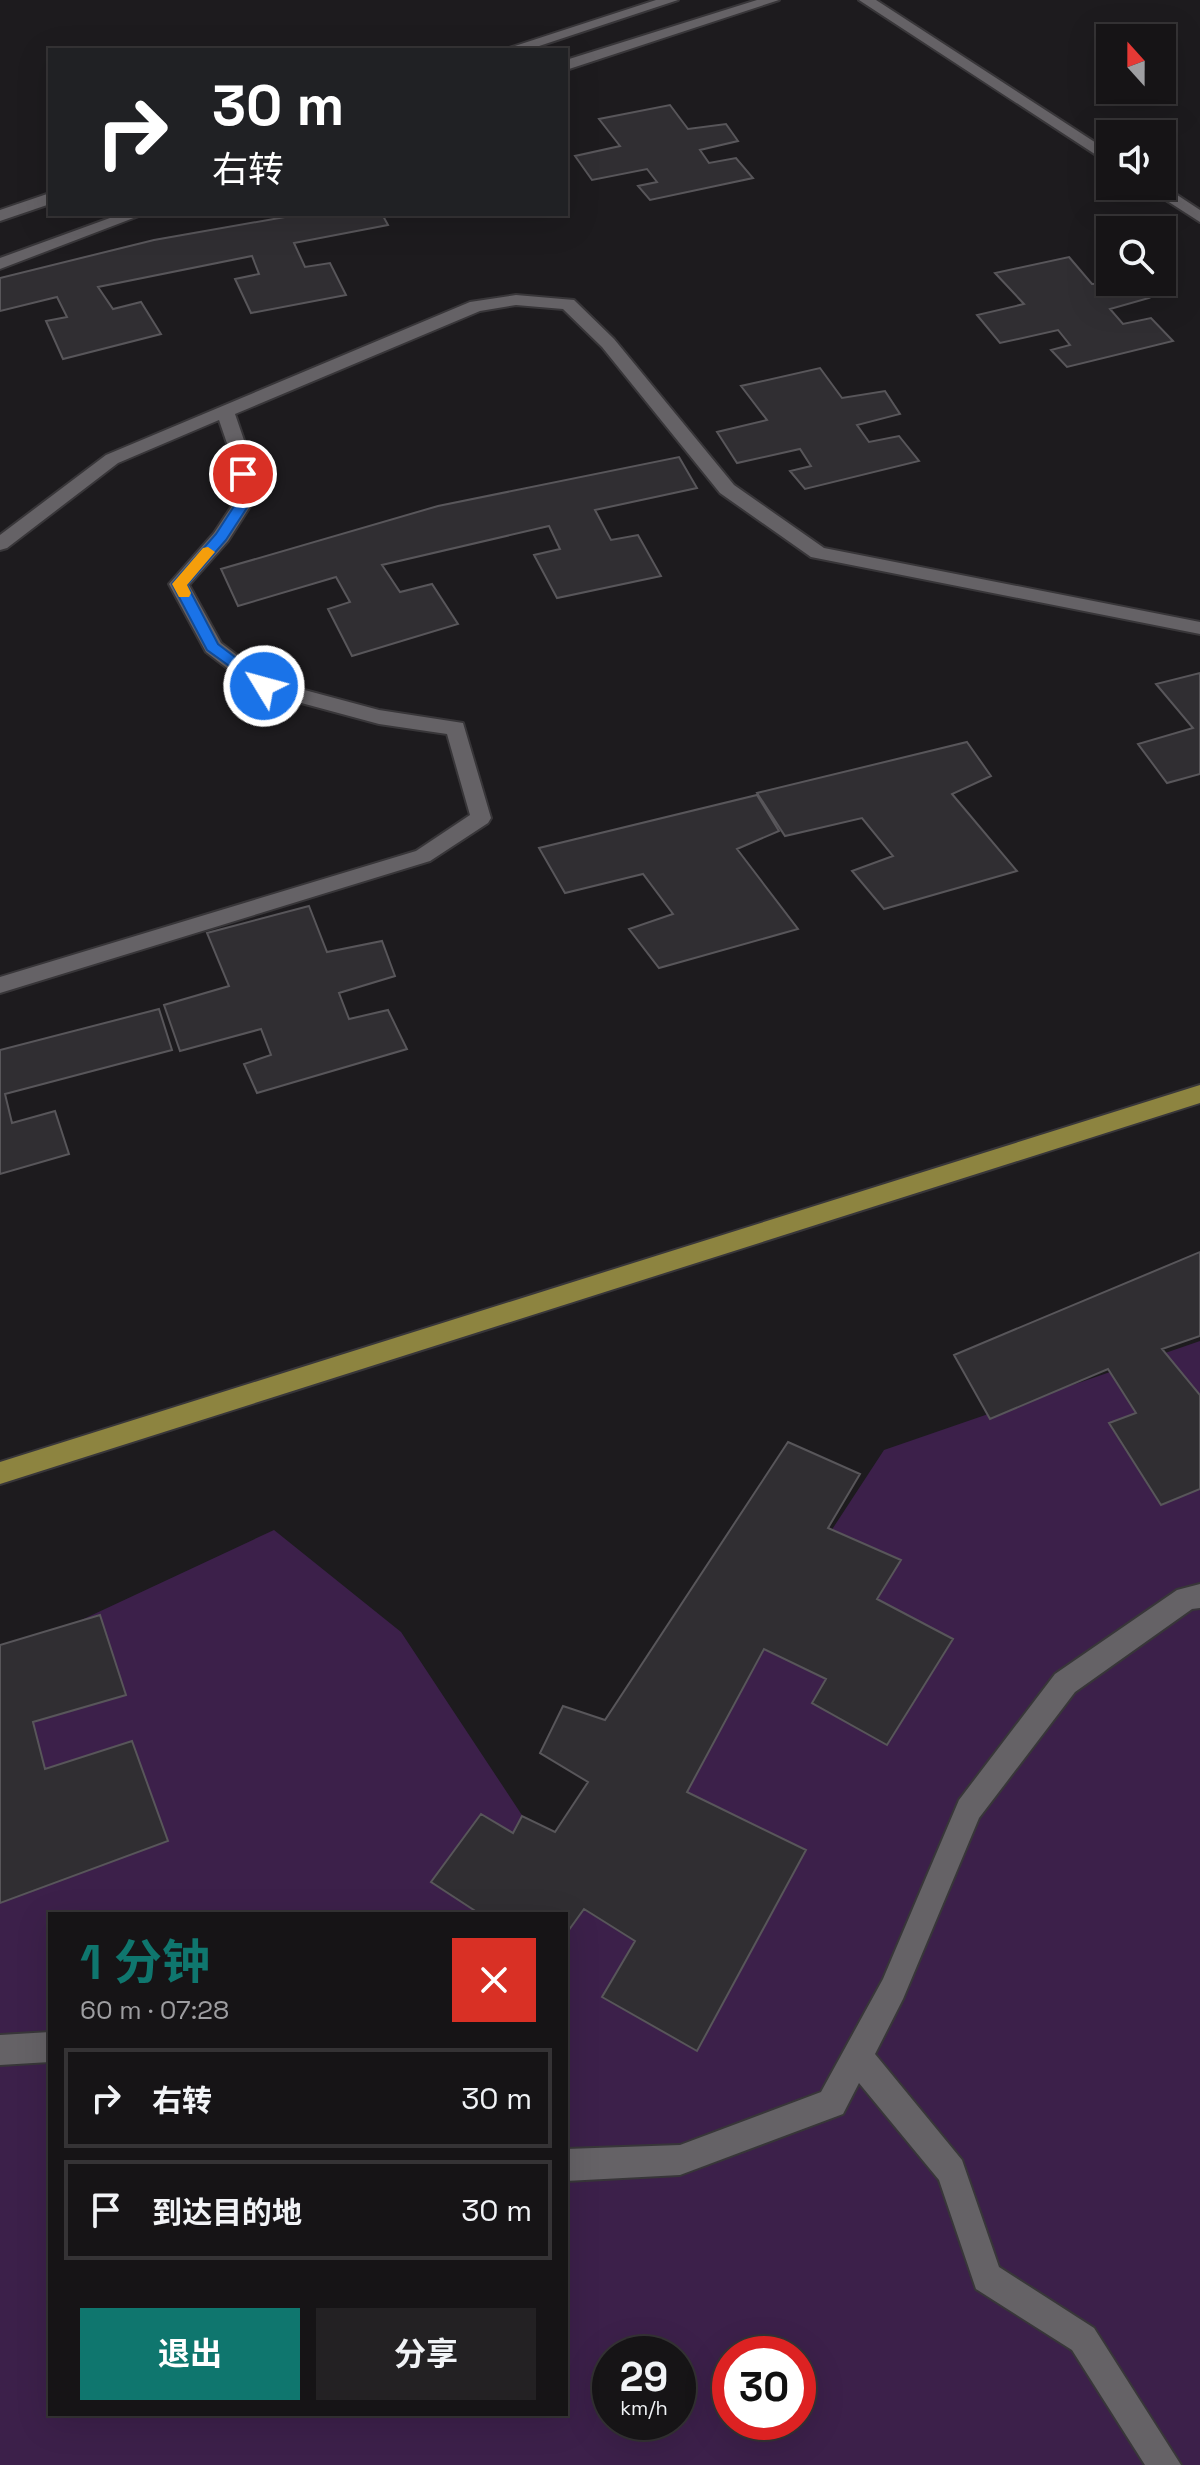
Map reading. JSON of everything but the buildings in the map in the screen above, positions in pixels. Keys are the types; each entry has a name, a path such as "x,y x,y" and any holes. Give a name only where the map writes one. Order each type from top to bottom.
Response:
{"main road":[{"path":"0,1473 1200,1094"}],"street":[{"path":"517,48 671,0"},
{"path":"568,64 772,0"},
{"path":"866,0 1096,150"},
{"path":"0,216 48,199"},
{"path":"1174,200 1200,217"},
{"path":"0,264 131,216"},
{"path":"0,544 112,459 476,306 516,300 568,304 608,343 727,489 818,553 1200,628"},
{"path":"0,985 423,856 481,818 456,728 379,717 264,686 213,647 179,584 221,537 247,497 239,452 225,411"},
{"path":"568,2165 680,2160 832,2103 893,1989 969,1809 1065,1683 1186,1598 1200,1596"},
{"path":"0,2050 48,2047"},
{"path":"857,2056 951,2171 987,2278 1083,2339 1164,2465"}],"shaded area":[{"path":"1200,1341 1200,2465 0,2465 0,1658 274,1530 401,1632 584,1909 884,1450"}],"slow traffic":[{"path":"184,593 179,584 208,552"}],"route":[{"path":"243,474 247,497 221,537 179,584 213,647 264,686"}]}
